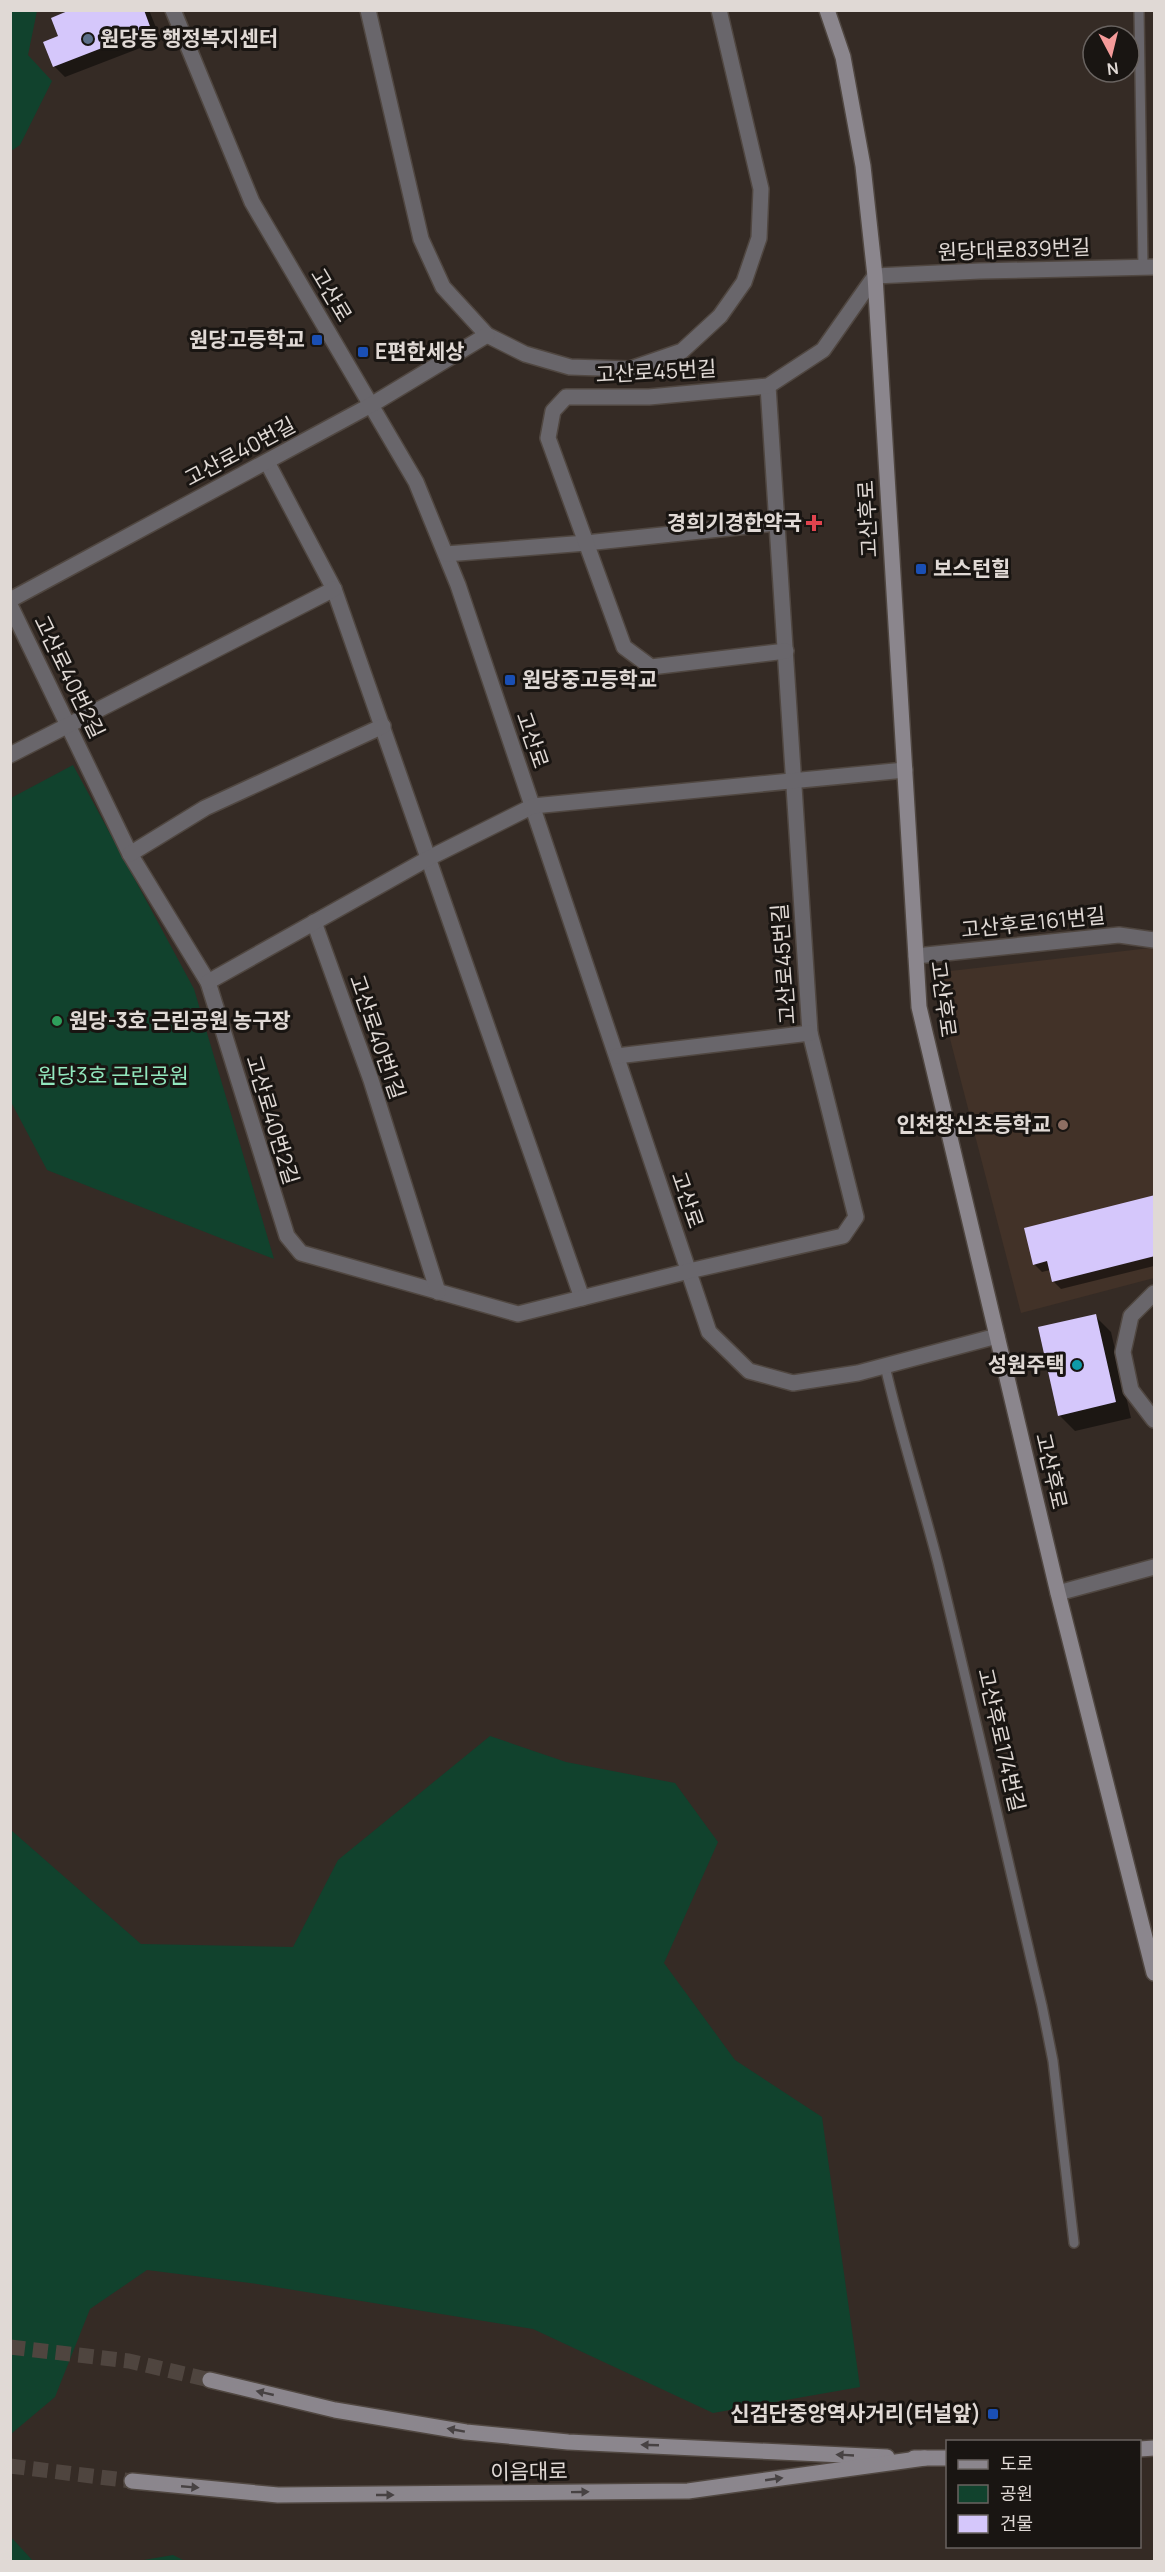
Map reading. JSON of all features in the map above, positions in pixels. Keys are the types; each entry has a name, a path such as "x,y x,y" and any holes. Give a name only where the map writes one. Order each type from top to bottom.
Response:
{"main road":[{"name":"고산후로","path":"827,10 843,57 859,144 875,276 919,1007 1059,1593 1155,1973"},
{"name":"이음대로","path":"210,2380 335,2410 466,2432 568,2442 946,2458"},
{"name":"이음대로","path":"132,2481 278,2495 688,2491 925,2458"}],"street":[{"name":"고산로","path":"173,10 252,202 416,482 446,554 709,1332 749,1371 793,1383 858,1373 885,1366"},
{"path":"368,10 421,239 443,287 487,335 525,354 570,367 630,369 682,351 720,316 744,282 759,238 761,189 719,10"},
{"name":"원당대로839번길","path":"875,276 1149,267"},
{"path":"768,386 823,350 875,276"},
{"name":"고산로40번길","path":"10,600 371,405 487,335"},
{"name":"고산로45번길","path":"689,1271 843,1236 855,1217 810,1033 786,651 768,386 649,397 566,397 553,411 548,438 624,647 651,667 786,651"},
{"path":"267,462 334,589 582,1298"},
{"path":"446,554 586,543 777,523"},
{"path":"10,755 334,589"},
{"name":"고산로40번2길","path":"10,605 130,854 208,982 286,1236 301,1253 518,1314 689,1271"},
{"path":"130,854 206,808 383,726"},
{"path":"208,982 429,858 533,806 904,770"},
{"name":"고산로40번1길","path":"314,922 371,1080 438,1292"},
{"name":"고산후로161번길","path":"916,956 1119,935 1155,940"},
{"path":"617,1056 810,1033"},
{"path":"1155,1293 1131,1316 1123,1352 1131,1390 1155,1420"},
{"path":"885,1366 997,1336"},
{"path":"1059,1593 1155,1567"}],"lane":[{"path":"1139,10 1149,267"},
{"name":"고산후로174번길","path":"885,1366 897,1420 924,1507 951,1617 1042,2006 1053,2061 1074,2242"}],"shaded area":[{"name":"인천창신초등학교","path":"1154,948 1154,1278 1021,1313 933,973"}],"green space":[{"path":"11,10 37,11 28,55 52,81 20,145 11,151"},
{"name":"원당3호 근린공원","path":"73,765 194,989 274,1259 47,1170 11,1102 11,798"},
{"path":"490,1736 566,1762 675,1783 718,1842 664,1963 735,2060 822,2117 860,2387 713,2413 533,2329 257,2284 147,2270 90,2309 55,2397 11,2434 11,1830 141,1944 293,1947 338,1860"},
{"path":"11,2537 33,2561 11,2561"},
{"path":"173,2555 185,2561 138,2561"}],"building":[{"name":"원당동 행정복지센터","path":"70,10 144,10 151,29 53,67 43,42 58,36 51,18"},
{"path":"1155,1195 1155,1256 1052,1282 1047,1261 1033,1265 1024,1228"},
{"name":"성원주택","path":"1096,1314 1116,1402 1058,1416 1038,1327"}],"tunnel":[{"path":"10,2347 129,2361 210,2380"},
{"path":"10,2466 132,2481"}],"place":[{"name":"원당동 행정복지센터","path":"88,39"},
{"name":"원당고등학교","path":"317,340"},
{"name":"E편한세상","path":"363,352"},
{"name":"경희기경한약국","path":"814,523"},
{"name":"보스턴힐","path":"921,569"},
{"name":"원당중고등학교","path":"510,680"},
{"name":"원당-3호 근린공원 농구장","path":"57,1021"},
{"name":"인천창신초등학교","path":"1063,1125"},
{"name":"성원주택","path":"1077,1365"},
{"name":"신검단중앙역사거리(터널앞)","path":"993,2414"}]}
